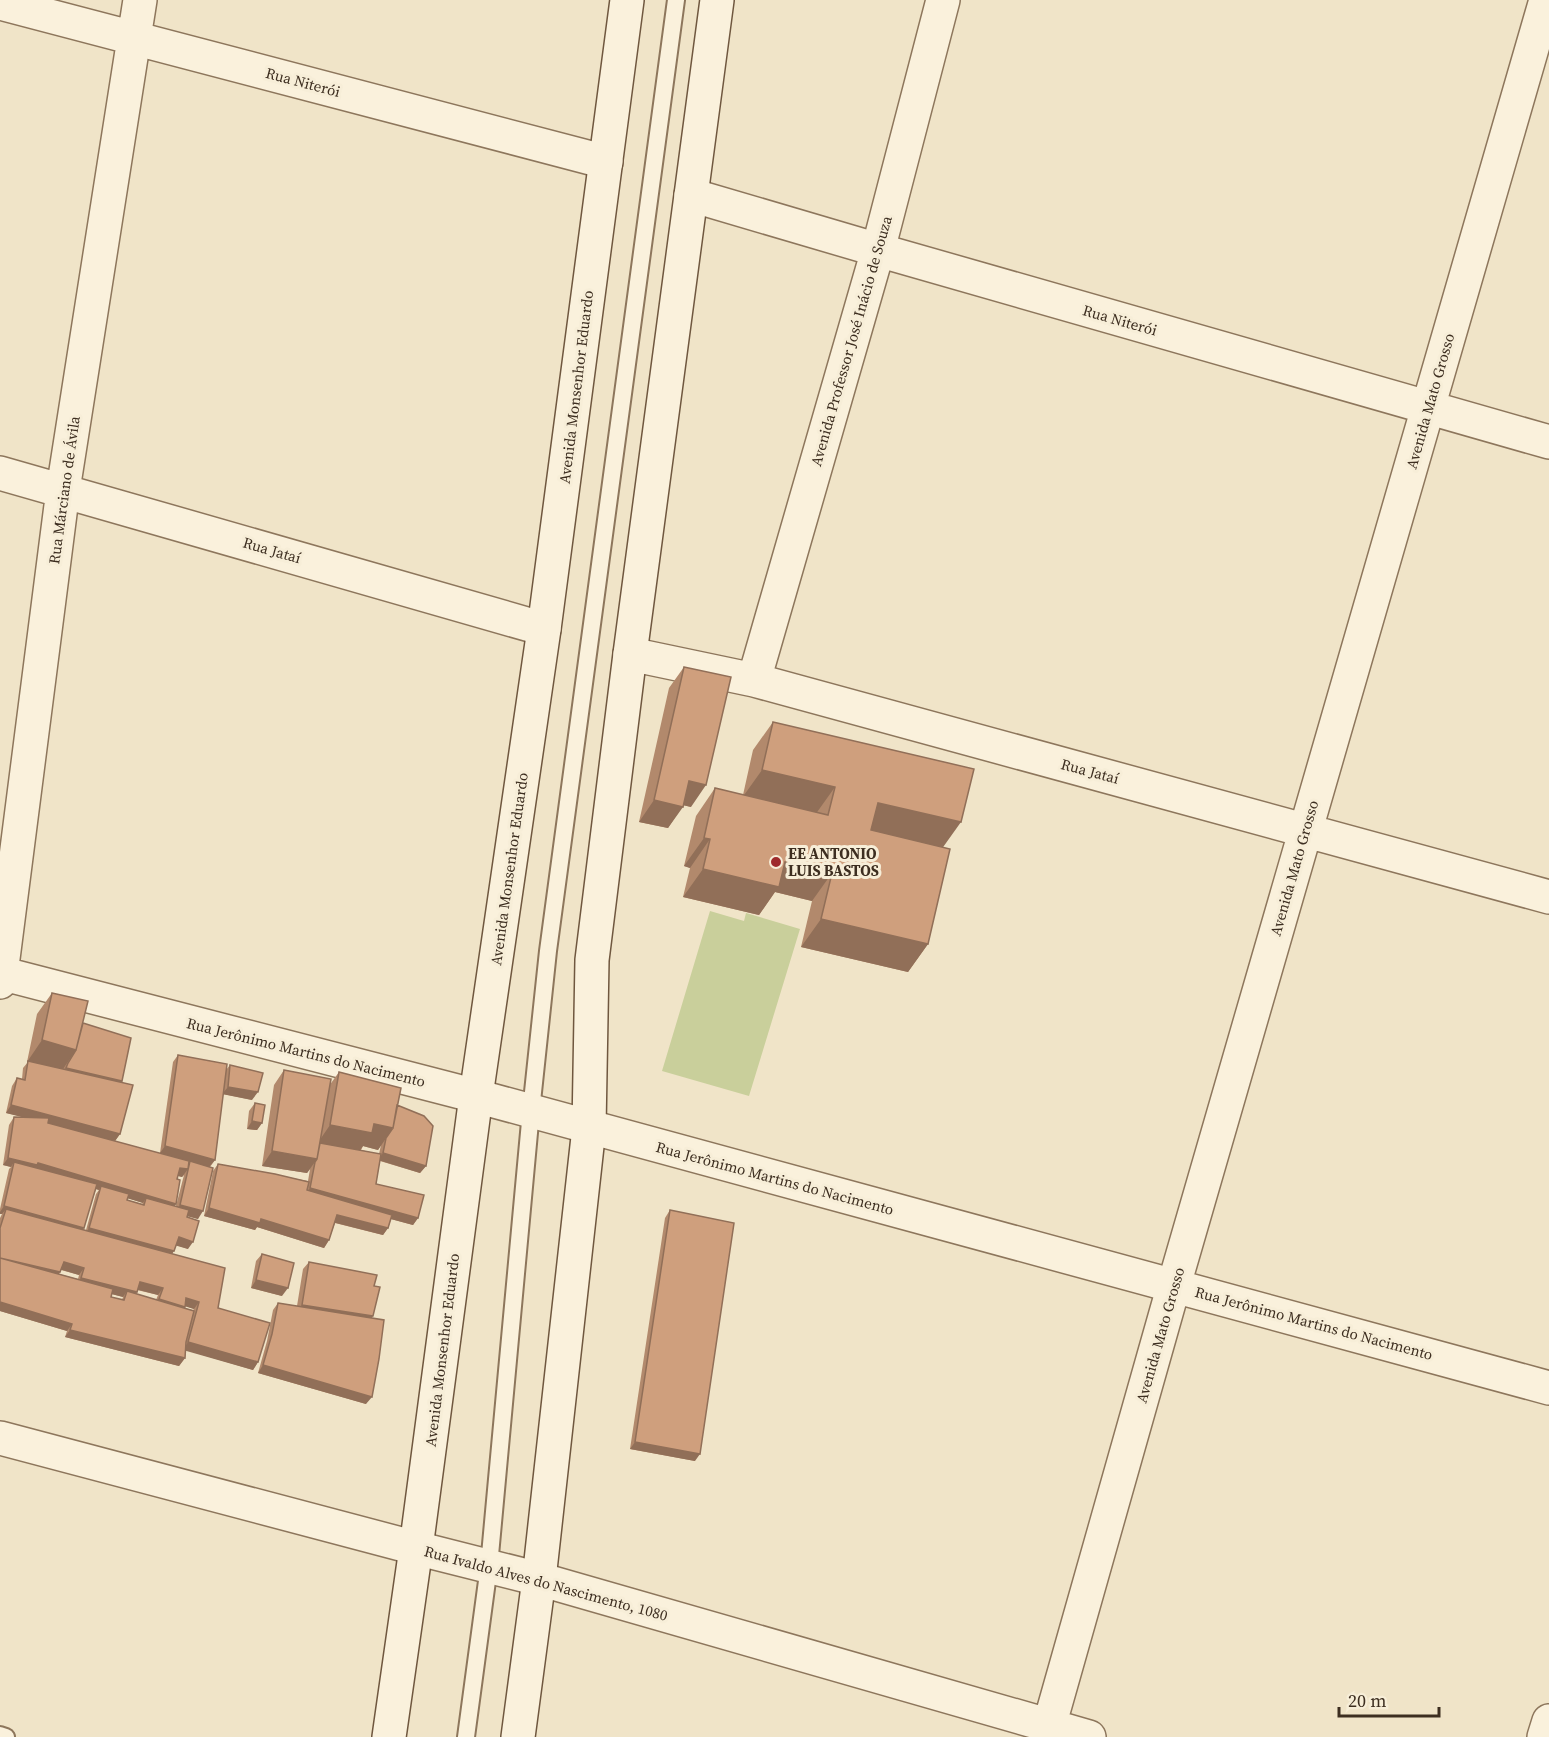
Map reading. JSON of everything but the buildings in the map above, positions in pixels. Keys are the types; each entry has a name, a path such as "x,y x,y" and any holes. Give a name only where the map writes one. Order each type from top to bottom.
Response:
{"street":[{"name":"Rua Márciano de Ávila","path":"0,976 63,490 140,0"},
{"name":"Avenida Monsenhor Eduardo","path":"389,1737 476,1096 544,629 627,0"},
{"path":"518,1737 539,1579 589,1128 592,960 630,654 717,0"},
{"name":"Avenida Professor José Inácio de Souza","path":"754,680 878,250 943,0"},
{"name":"Avenida Mato Grosso","path":"1047,1731 1546,0"},
{"name":"Rua Niterói","path":"0,3 606,162"},
{"name":"Rua Niterói","path":"691,195 1549,442"},
{"name":"Rua Jataí","path":"0,473 544,629"},
{"name":"Rua Jataí","path":"630,654 754,680 1549,897"},
{"name":"Rua Jerônimo Martins do Nacimento","path":"0,976 476,1096 1549,1388"},
{"name":"Rua Ivaldo Alves do Nascimento, 1080","path":"0,1438 539,1579 1047,1731 1089,1737"},
{"path":"1544,1737 1549,1721"}],"lane":[{"path":"466,1737 489,1566 548,951 676,0"},
{"path":"0,1735 6,1737"}],"green space":[{"name":"EE ANTONIO LUIS BASTOS","path":"710,911 744,921 746,913 800,929 749,1096 662,1071"}],"place":[{"name":"EE ANTONIO LUIS BASTOS","path":"776,862"}]}
